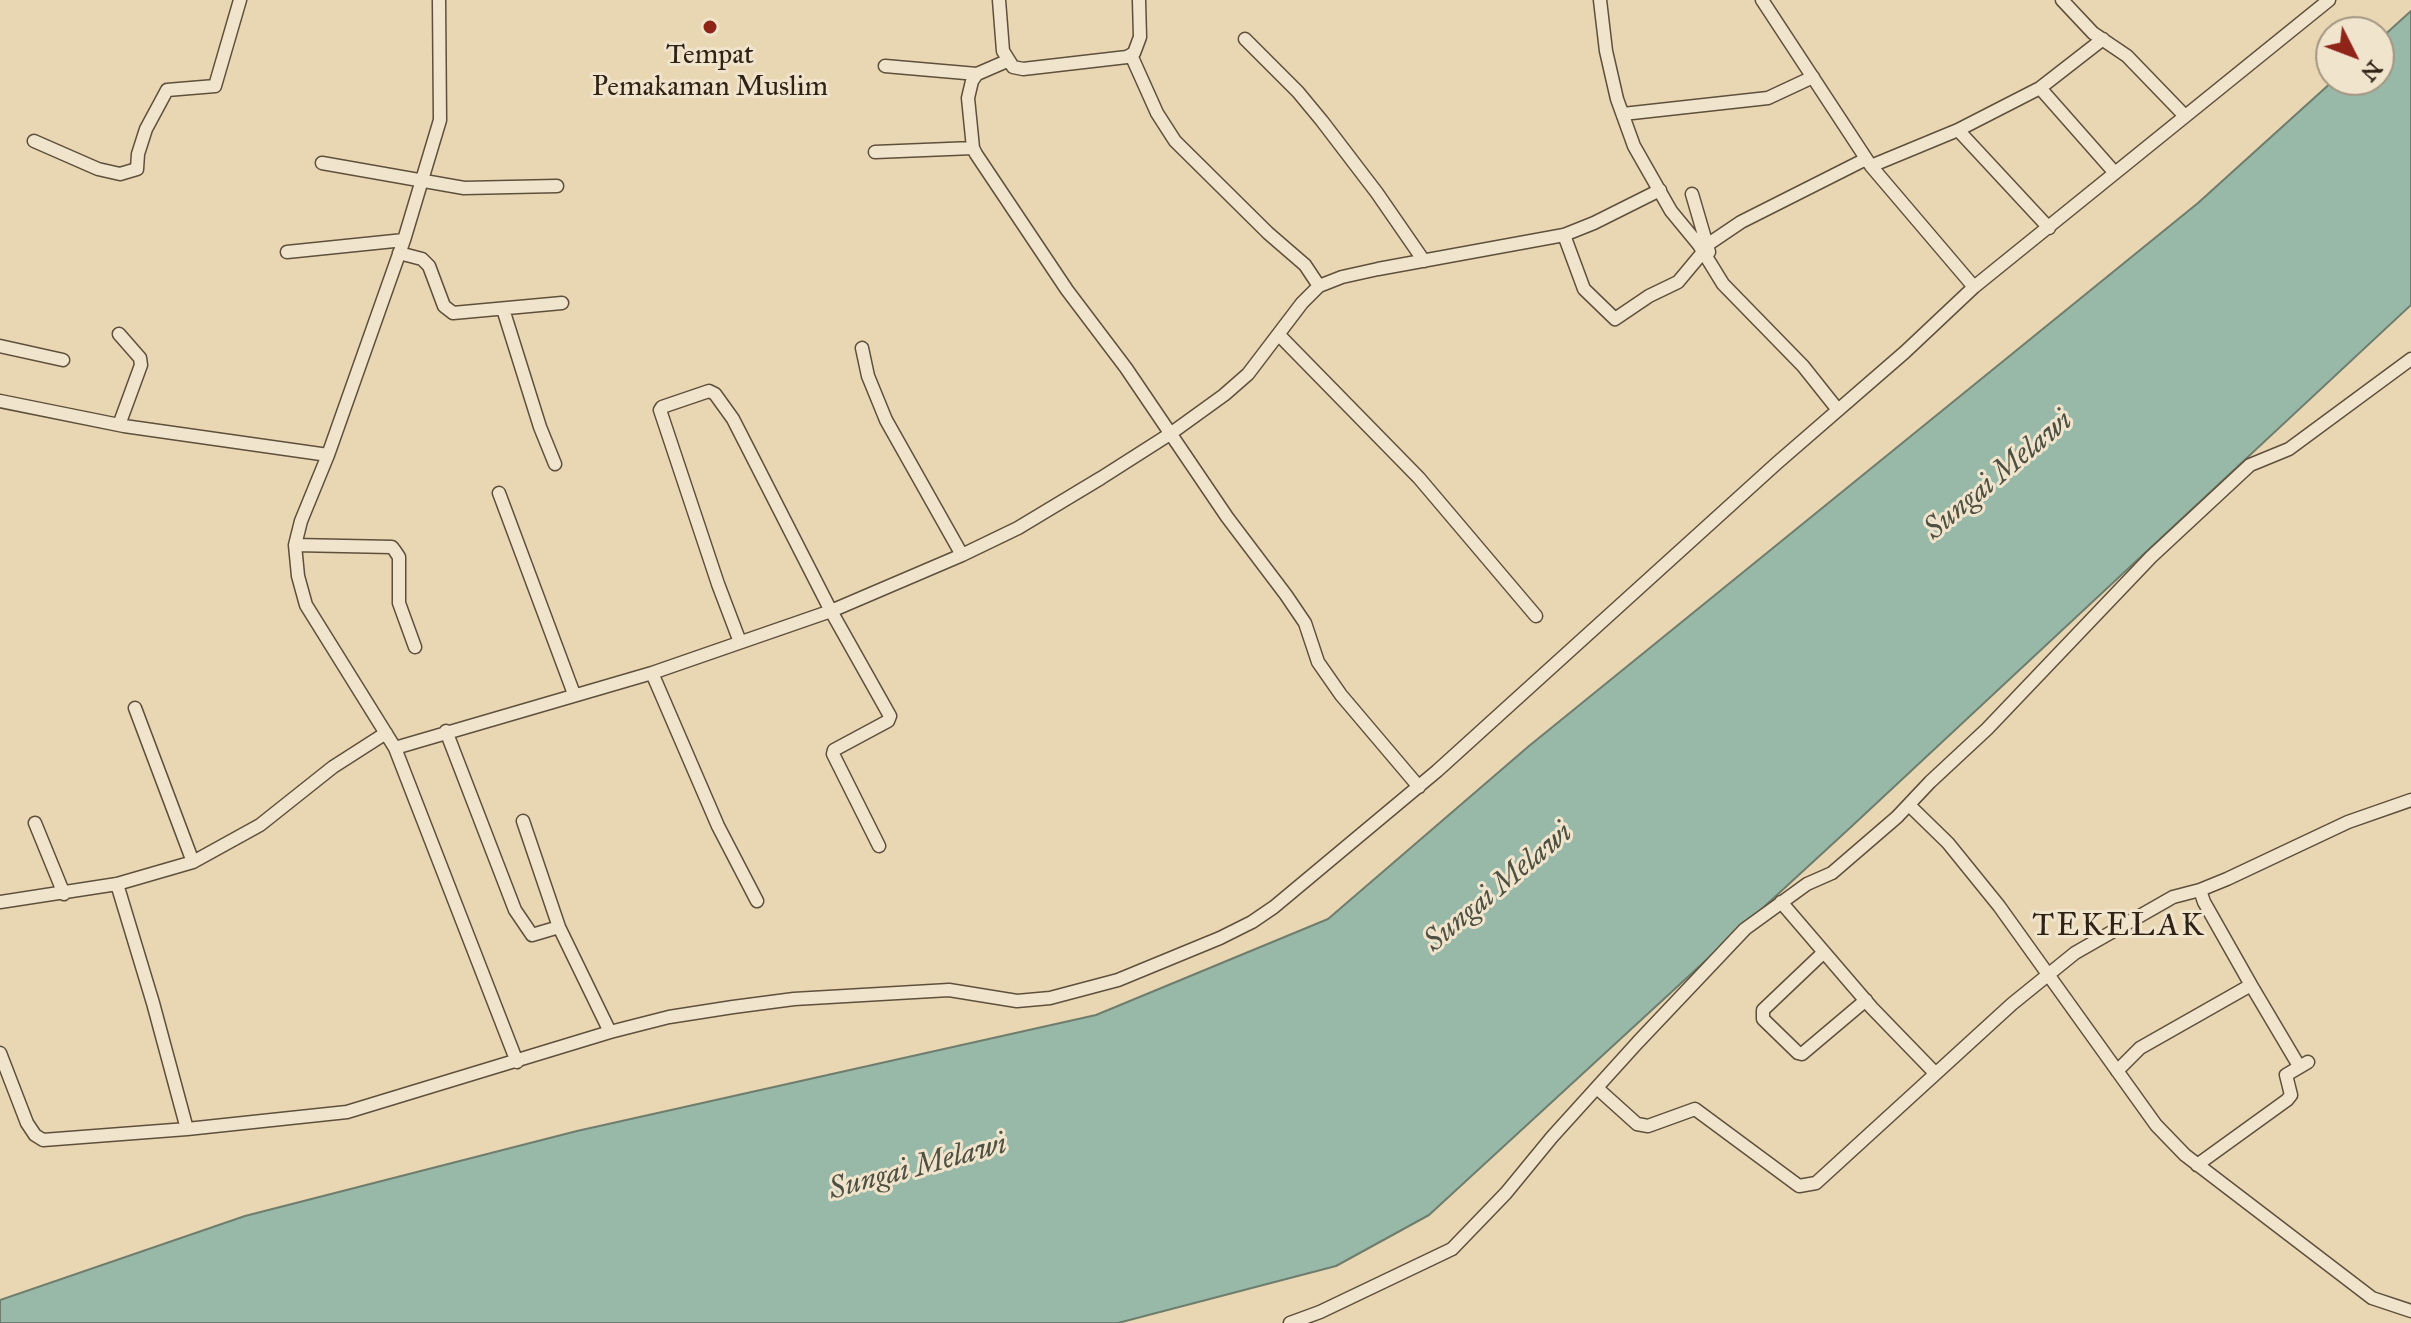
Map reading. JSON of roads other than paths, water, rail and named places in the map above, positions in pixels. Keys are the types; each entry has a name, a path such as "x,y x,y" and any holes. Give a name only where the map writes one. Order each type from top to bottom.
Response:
{"street":[{"path":"34,141 98,169 120,174 137,169 146,129 167,90 215,86 240,0"},
{"path":"439,0 440,120 404,240 328,455 301,521 295,545 298,576 306,605 395,748 517,1062"},
{"path":"999,0 1003,51 1013,67 1023,69 1131,55 1138,47 1140,37 1139,0"},
{"path":"1600,0 1611,81 1634,146 1671,211 1703,245"},
{"path":"1762,0 1869,162 1974,287"},
{"path":"2062,0 2098,36 2127,56 2185,116"},
{"path":"0,1053 27,1123 43,1140 187,1129 347,1112 669,1017 794,999 949,990 1017,1001 1050,998 1092,989 1167,961 1252,922 1292,893 1419,787 1974,287 2322,2"},
{"path":"1564,235 1584,289 1615,319 1649,296 1678,282 1703,245 1741,222 1869,162 1958,130 2040,88 2098,36"},
{"path":"1245,39 1322,121 1424,261"},
{"path":"1131,55 1157,113 1175,141 1268,233 1296,256 1319,286"},
{"path":"885,66 977,74 1007,61"},
{"path":"977,74 968,98 973,148 1023,227 1305,623 1318,662 1341,695 1419,787"},
{"path":"1623,114 1768,98 1813,77"},
{"path":"2040,88 2115,173"},
{"path":"1958,130 2049,228"},
{"path":"875,152 973,148"},
{"path":"322,163 464,188 557,186"},
{"path":"395,748 652,673 831,611 962,555 1030,521 1170,434 1224,395 1248,374 1302,303 1319,286 1354,274 1564,235 1660,190"},
{"path":"1692,194 1703,245 1712,266 1736,299 1803,366 1838,410"},
{"path":"287,252 404,240"},
{"path":"399,253 422,259 429,266 444,306 453,313 562,303"},
{"path":"503,309 540,427 555,464"},
{"path":"119,334 140,358 141,365 119,425"},
{"path":"1279,335 1419,478 1536,616"},
{"path":"0,346 63,360"},
{"path":"862,348 868,376 886,420 962,555"},
{"path":"1290,1323 1349,1299 1452,1249 1745,929 1807,884 1832,873 1909,805 1987,729 2151,557 2250,465 2289,449 2411,359"},
{"path":"740,642 660,410 709,391 715,394 733,419 831,611 890,716 888,721 834,750 833,754 879,846"},
{"path":"0,401 119,425 328,455"},
{"path":"499,493 574,694"},
{"path":"295,545 392,547 399,557 399,603 415,647"},
{"path":"652,673 718,826 757,901"},
{"path":"135,708 193,862"},
{"path":"446,731 504,886 525,929 532,935 559,927"},
{"path":"0,902 117,884 193,862 260,825 333,767 386,733"},
{"path":"1597,1088 1637,1124 1648,1126 1695,1109 1799,1186 1816,1183 1935,1073 2075,953 2173,897 2200,890 2348,822 2411,800"},
{"path":"1909,805 1948,843 1999,906 2156,1125 2197,1165 2372,1298 2411,1311"},
{"path":"523,821 559,927 610,1032"},
{"path":"35,823 64,894"},
{"path":"117,884 187,1129"},
{"path":"2197,1165 2290,1098 2286,1077 2304,1064 2251,985 2200,890"},
{"path":"1781,902 1866,1000 1935,1073"},
{"path":"1824,952 1763,1010 1763,1019 1798,1053 1806,1053 1866,1000"},
{"path":"2117,1071 2140,1048 2251,985"}],"water":[{"name":"Sungai Melawi","path":"2411,11 2411,305 1429,1215 1336,1266 1118,1323 0,1323 0,1300 245,1216 577,1131 1096,1015 1328,919 1529,746 2198,203 2316,96 2395,96 2395,26"}],"place":[{"name":"Tempat Pemakaman Muslim","path":"710,27"}],"district":[{"name":"TEKELAK","path":"2119,927"}]}
